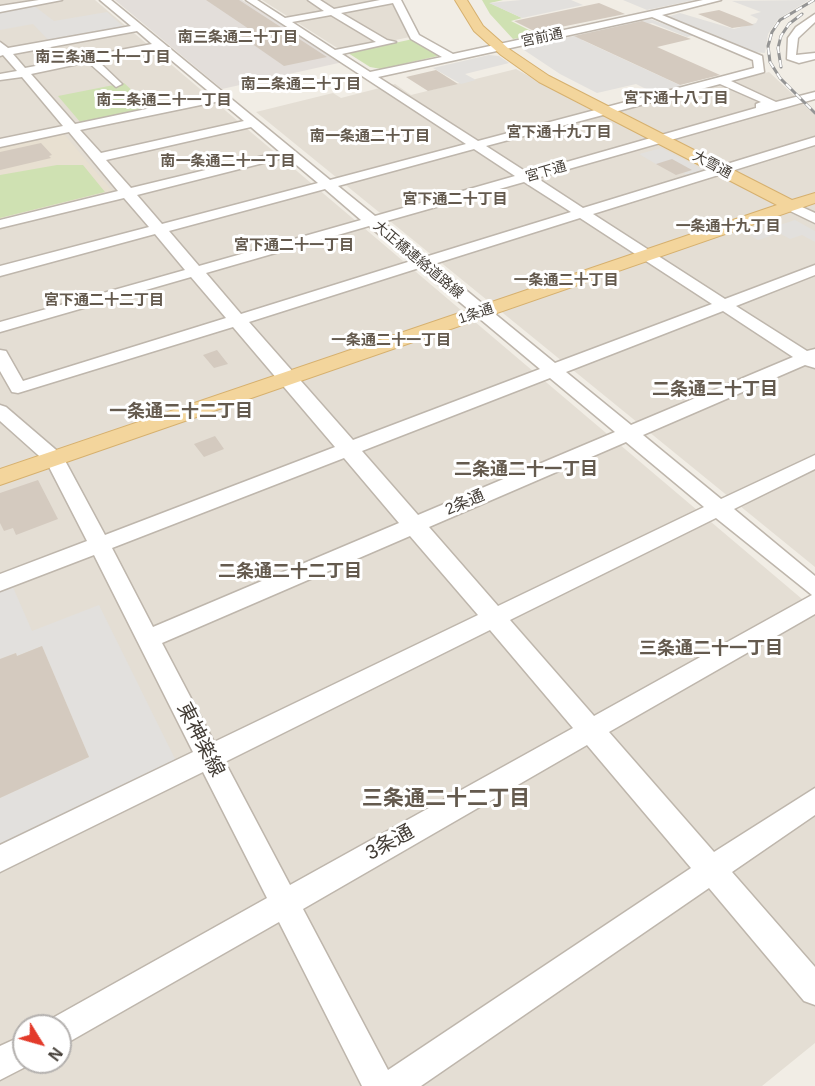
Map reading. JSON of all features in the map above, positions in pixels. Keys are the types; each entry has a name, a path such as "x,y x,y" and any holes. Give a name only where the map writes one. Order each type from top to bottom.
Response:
{"main road":[{"name":"大雪通","path":"461,0 478,28 544,79 594,106 610,110 791,206"},
{"name":"大雪通","path":"470,0 503,47"},
{"name":"1条通","path":"0,477 815,198"}],"street":[{"path":"0,9 57,0"},
{"name":"大正橋連絡道路線","path":"105,0 815,588"},
{"path":"251,0 580,214 812,359"},
{"path":"313,0 385,43"},
{"path":"284,21 369,2 395,0 415,37 452,58"},
{"name":"宮前通","path":"368,76 716,0"},
{"path":"0,271 760,70 758,58 653,14"},
{"path":"815,17 799,29 793,38 791,57 799,60 815,56"},
{"path":"2,50 139,28"},
{"path":"333,53 415,37"},
{"path":"0,77 160,46"},
{"path":"2,50 25,72 126,193 590,730 713,868 815,990"},
{"path":"90,59 116,84"},
{"path":"722,81 771,102 743,111 743,115"},
{"path":"0,143 218,94"},
{"name":"宮下通","path":"0,327 815,95"},
{"path":"96,158 253,123"},
{"path":"0,355 18,388 815,141"},
{"path":"0,224 290,153"},
{"name":"大雪通","path":"791,206 815,219"},
{"path":"0,583 346,448 815,270"},
{"name":"2条通","path":"148,639 628,433 812,359"},
{"name":"東神楽線","path":"0,411 55,459 379,1086"},
{"path":"0,859 815,461"},
{"name":"3条通","path":"72,1024 815,603"},
{"path":"393,1086 815,800"}],"shaded area":[{"path":"0,0 95,0 815,610 815,1043 762,1086 0,1086"},
{"path":"115,0 242,0 343,62 222,89"},
{"path":"262,0 391,0 410,37 342,51"},
{"path":"521,0 571,0 583,5 522,18 489,3"},
{"path":"623,0 695,0 647,10"},
{"path":"809,0 778,19 768,34 765,53 754,52 667,17 680,13 734,29 756,23 758,19 750,15 761,12 732,1"},
{"path":"33,5 54,21 107,12 126,29 50,42 33,24 0,30 0,10"},
{"path":"650,19 695,35 687,37 652,23 582,40 684,87 658,95 636,84 597,93 560,74 524,50 529,46"},
{"path":"489,55 499,56 509,63 465,74 476,80 461,84 433,68"},
{"path":"516,69 600,115 769,72 815,115 815,567 256,112 333,93 341,98 395,84 411,95"},
{"path":"64,134 113,192 0,219 0,147"},
{"path":"661,148 704,170 688,175 683,173 691,170 656,164 639,154"},
{"path":"795,220 815,231 815,242 802,235 790,239 779,233 758,240 749,235"},
{"path":"12,585 32,631 99,605 179,767 0,855 0,798 89,757 42,646 17,656 16,653 0,659 0,589"}],"green space":[{"path":"482,0 503,0 490,3 522,18 511,21 539,35 513,39 490,14"},
{"path":"413,39 442,55 381,69 370,67 348,53"},
{"path":"124,83 151,108 81,123 58,96"},
{"path":"57,165 83,165 105,192 0,218 0,175"}],"building":[{"path":"206,0 239,0 327,57 284,66 238,34 252,31"},
{"path":"599,3 625,14 536,32 514,21"},
{"path":"719,10 754,25 732,28 698,14"},
{"path":"642,21 691,39 657,47 720,75 680,85 574,36"},
{"path":"436,70 458,84 428,91 406,77"},
{"path":"41,143 52,155 49,156 51,158 0,170 0,152"},
{"path":"672,159 692,170 676,175 656,164"},
{"path":"217,350 228,364 214,368 203,355"},
{"path":"215,436 224,449 204,457 194,444"},
{"path":"38,480 58,519 16,535 13,528 4,531 0,523 0,493"},
{"path":"42,646 89,757 0,798 0,659 16,653 17,656"}],"railway":[{"path":"814,0 780,20 772,32 768,46 770,62 780,78 815,113"},
{"path":"781,67 778,48 781,36 789,24 802,14"}],"district":[{"name":"南三条通二十丁目","path":"238,38"},
{"name":"南三条通二十一丁目","path":"103,58"},
{"name":"南二条通二十丁目","path":"301,85"},
{"name":"宮下通十八丁目","path":"676,99"},
{"name":"南二条通二十一丁目","path":"164,101"},
{"name":"宮下通十九丁目","path":"559,133"},
{"name":"南一条通二十丁目","path":"370,137"},
{"name":"南一条通二十一丁目","path":"228,162"},
{"name":"宮下通二十丁目","path":"455,200"},
{"name":"一条通十九丁目","path":"728,227"},
{"name":"宮下通二十一丁目","path":"294,246"},
{"name":"一条通二十丁目","path":"566,281"},
{"name":"宮下通二十二丁目","path":"104,301"},
{"name":"一条通二十一丁目","path":"391,341"},
{"name":"二条通二十丁目","path":"715,390"},
{"name":"一条通二十二丁目","path":"181,412"},
{"name":"二条通二十一丁目","path":"526,470"},
{"name":"二条通二十二丁目","path":"290,572"},
{"name":"三条通二十一丁目","path":"711,649"},
{"name":"三条通二十二丁目","path":"446,799"}]}
